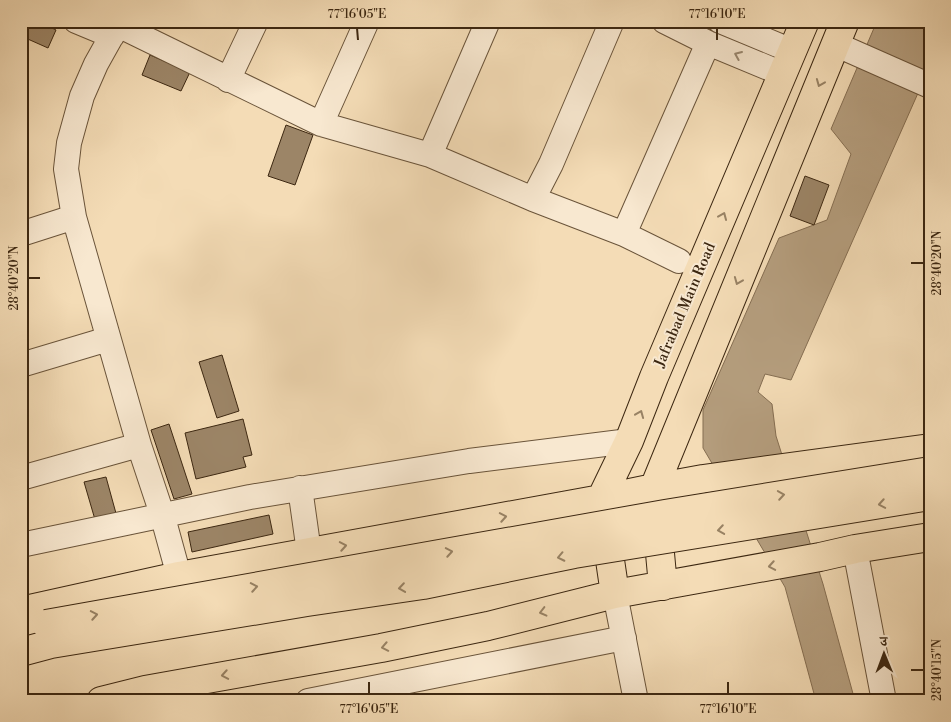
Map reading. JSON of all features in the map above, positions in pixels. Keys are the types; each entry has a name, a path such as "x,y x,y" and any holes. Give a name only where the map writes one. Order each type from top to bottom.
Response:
{"main road":[{"name":"Jafrabad Main Road","path":"601,499 629,441 654,377 805,21"},
{"path":"662,586 654,488 844,39"},
{"path":"21,611 180,576 703,479 930,448"},
{"path":"21,629 665,514 930,471"},
{"path":"21,652 51,644 423,585 574,554 930,496"},
{"path":"601,499 615,594"},
{"path":"101,701 179,692 488,626 615,594 855,549 930,537"}],"street":[{"path":"76,21 116,27 321,124 430,155 533,199 624,234 679,261"},
{"path":"228,80 256,21"},
{"path":"321,124 367,21"},
{"path":"430,155 488,21"},
{"path":"533,199 551,164 612,21"},
{"path":"664,21 708,43 788,63"},
{"path":"720,21 759,29 788,63"},
{"path":"116,27 96,64 82,96 69,143 66,169 74,217 108,339 180,576"},
{"path":"844,39 930,86"},
{"path":"624,234 708,43"},
{"path":"21,234 74,217"},
{"path":"21,365 108,339"},
{"path":"21,545 162,514 300,488 470,462 629,441"},
{"path":"21,478 139,445"},
{"path":"300,488 309,552"},
{"path":"855,549 884,701"},
{"path":"615,594 636,701"},
{"path":"308,701 624,638"}],"shaded area":[{"path":"877,21 930,21 930,66 791,380 765,374 758,392 772,404 776,436 823,584 855,701 816,701 785,587 703,448 703,410 779,238 827,220 851,154 831,129"}],"building":[{"path":"21,21 38,21 56,30 48,48 21,36"},
{"path":"150,55 190,72 181,91 142,75"},
{"path":"286,125 313,135 295,185 268,176"},
{"path":"805,176 829,185 814,225 790,216"},
{"path":"222,355 239,411 217,418 199,362"},
{"path":"243,419 252,455 243,457 246,467 196,479 185,433"},
{"path":"169,424 192,494 174,499 151,430"},
{"path":"106,477 117,517 96,523 84,482"},
{"path":"269,515 273,534 192,552 188,532"}]}
